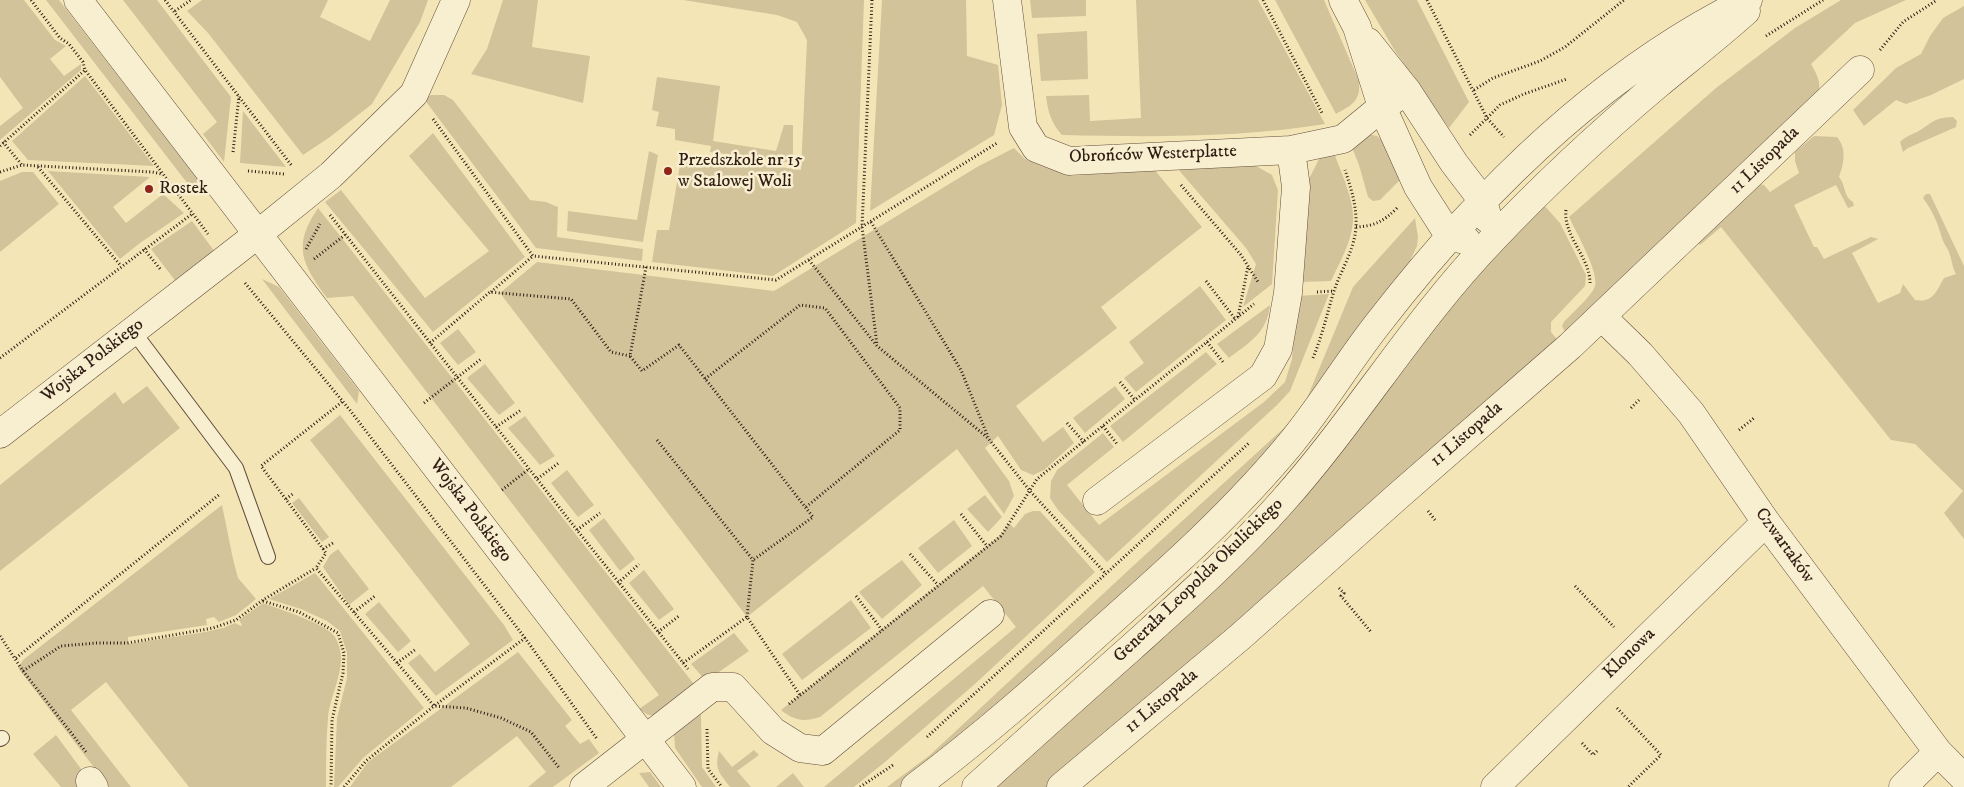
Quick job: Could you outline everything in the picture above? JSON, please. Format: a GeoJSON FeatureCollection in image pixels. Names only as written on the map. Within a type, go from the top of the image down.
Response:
{"type":"FeatureCollection","features":[{"type":"Feature","properties":{"kind":"street","name":"Wojska Polskiego"},"geometry":{"type":"LineString","coordinates":[[78,0],[682,787]]}},
{"type":"Feature","properties":{"kind":"street"},"geometry":{"type":"LineString","coordinates":[[258,234],[331,175],[414,94],[456,0]]}},
{"type":"Feature","properties":{"kind":"street","name":"Obrońców Westerplatte"},"geometry":{"type":"LineString","coordinates":[[1007,0],[1023,127],[1036,148],[1069,161],[1291,150],[1343,138],[1382,106],[1407,91]]}},
{"type":"Feature","properties":{"kind":"street"},"geometry":{"type":"LineString","coordinates":[[1342,0],[1357,27],[1407,91],[1450,156],[1483,201],[1490,242]]}},
{"type":"Feature","properties":{"kind":"street"},"geometry":{"type":"LineString","coordinates":[[1450,237],[1524,160],[1569,119],[1662,49],[1701,24],[1748,0]]}},
{"type":"Feature","properties":{"kind":"street"},"geometry":{"type":"LineString","coordinates":[[1490,242],[1571,161],[1657,85],[1718,37],[1758,0]]}},
{"type":"Feature","properties":{"kind":"street"},"geometry":{"type":"LineString","coordinates":[[1357,27],[1382,106],[1418,187],[1450,237]]}},
{"type":"Feature","properties":{"kind":"street","name":"11 Listopada"},"geometry":{"type":"LineString","coordinates":[[1061,787],[1240,637],[1602,317],[1860,70]]}},
{"type":"Feature","properties":{"kind":"street"},"geometry":{"type":"LineString","coordinates":[[1097,500],[1263,376],[1278,349],[1277,294],[1296,187],[1291,150]]}},
{"type":"Feature","properties":{"kind":"street","name":"Wojska Polskiego"},"geometry":{"type":"LineString","coordinates":[[0,434],[258,234]]}},
{"type":"Feature","properties":{"kind":"street"},"geometry":{"type":"LineString","coordinates":[[1450,237],[1490,242]]}},
{"type":"Feature","properties":{"kind":"street","name":"Generała Leopolda Okulickiego"},"geometry":{"type":"LineString","coordinates":[[915,787],[1001,720],[1171,568],[1232,508],[1291,442],[1380,320],[1450,237]]}},
{"type":"Feature","properties":{"kind":"street","name":"Generała Leopolda Okulickiego"},"geometry":{"type":"LineString","coordinates":[[976,787],[1192,592],[1282,503],[1321,456],[1416,328],[1490,242]]}},
{"type":"Feature","properties":{"kind":"street","name":"Czwartaków"},"geometry":{"type":"LineString","coordinates":[[1602,317],[1640,354],[1692,414],[1766,522],[1938,752],[1964,778]]}},
{"type":"Feature","properties":{"kind":"street","name":"Klonowa"},"geometry":{"type":"LineString","coordinates":[[1495,787],[1766,522]]}},
{"type":"Feature","properties":{"kind":"street"},"geometry":{"type":"LineString","coordinates":[[574,780],[616,763],[712,687],[732,687],[773,731],[800,748],[823,751],[990,614]]}},
{"type":"Feature","properties":{"kind":"street"},"geometry":{"type":"LineString","coordinates":[[1903,787],[1938,752]]}},
{"type":"Feature","properties":{"kind":"lane"},"geometry":{"type":"LineString","coordinates":[[133,331],[236,468],[268,557]]}},
{"type":"Feature","properties":{"kind":"path"},"geometry":{"type":"LineString","coordinates":[[31,0],[60,38],[69,44],[83,62],[85,70],[244,282],[349,409],[525,638],[616,763]]}},
{"type":"Feature","properties":{"kind":"path"},"geometry":{"type":"LineString","coordinates":[[165,0],[345,235],[706,692],[708,768],[722,787]]}},
{"type":"Feature","properties":{"kind":"path"},"geometry":{"type":"LineString","coordinates":[[175,12],[190,0]]}},
{"type":"Feature","properties":{"kind":"path"},"geometry":{"type":"LineString","coordinates":[[872,0],[862,227],[877,346]]}},
{"type":"Feature","properties":{"kind":"path"},"geometry":{"type":"LineString","coordinates":[[1263,0],[1310,87]]}},
{"type":"Feature","properties":{"kind":"path"},"geometry":{"type":"LineString","coordinates":[[1428,0],[1487,118]]}},
{"type":"Feature","properties":{"kind":"path"},"geometry":{"type":"LineString","coordinates":[[1474,90],[1493,78],[1540,61],[1565,47],[1624,0]]}},
{"type":"Feature","properties":{"kind":"path"},"geometry":{"type":"LineString","coordinates":[[1860,70],[1903,22],[1937,0]]}},
{"type":"Feature","properties":{"kind":"path"},"geometry":{"type":"LineString","coordinates":[[0,146],[85,70]]}},
{"type":"Feature","properties":{"kind":"path"},"geometry":{"type":"LineString","coordinates":[[1450,156],[1500,106],[1524,94],[1574,75]]}},
{"type":"Feature","properties":{"kind":"path"},"geometry":{"type":"LineString","coordinates":[[414,94],[533,256]]}},
{"type":"Feature","properties":{"kind":"path"},"geometry":{"type":"LineString","coordinates":[[232,160],[239,96]]}},
{"type":"Feature","properties":{"kind":"path"},"geometry":{"type":"LineString","coordinates":[[430,343],[533,256],[776,280],[1023,127]]}},
{"type":"Feature","properties":{"kind":"path"},"geometry":{"type":"LineString","coordinates":[[3,142],[22,165]]}},
{"type":"Feature","properties":{"kind":"path"},"geometry":{"type":"LineString","coordinates":[[1156,157],[1241,255],[1248,266],[1277,294]]}},
{"type":"Feature","properties":{"kind":"path"},"geometry":{"type":"LineString","coordinates":[[0,172],[22,165],[162,174]]}},
{"type":"Feature","properties":{"kind":"path"},"geometry":{"type":"LineString","coordinates":[[38,166],[121,266]]}},
{"type":"Feature","properties":{"kind":"path"},"geometry":{"type":"LineString","coordinates":[[241,170],[312,192]]}},
{"type":"Feature","properties":{"kind":"path"},"geometry":{"type":"LineString","coordinates":[[1356,227],[1368,226],[1384,220],[1418,187]]}},
{"type":"Feature","properties":{"kind":"path"},"geometry":{"type":"LineString","coordinates":[[291,277],[312,192]]}},
{"type":"Feature","properties":{"kind":"path"},"geometry":{"type":"LineString","coordinates":[[1567,205],[1565,216],[1567,224],[1590,276],[1588,290]]}},
{"type":"Feature","properties":{"kind":"path"},"geometry":{"type":"LineString","coordinates":[[0,358],[192,214]]}},
{"type":"Feature","properties":{"kind":"path"},"geometry":{"type":"LineString","coordinates":[[870,222],[961,370],[988,438]]}},
{"type":"Feature","properties":{"kind":"path"},"geometry":{"type":"LineString","coordinates":[[291,277],[345,235]]}},
{"type":"Feature","properties":{"kind":"path"},"geometry":{"type":"LineString","coordinates":[[809,260],[877,346],[988,438],[1030,491],[1106,574]]}},
{"type":"Feature","properties":{"kind":"path"},"geometry":{"type":"LineString","coordinates":[[1237,319],[1248,266]]}},
{"type":"Feature","properties":{"kind":"path"},"geometry":{"type":"LineString","coordinates":[[630,356],[646,267]]}},
{"type":"Feature","properties":{"kind":"path"},"geometry":{"type":"LineString","coordinates":[[1206,281],[1237,319]]}},
{"type":"Feature","properties":{"kind":"path"},"geometry":{"type":"LineString","coordinates":[[236,288],[244,282]]}},
{"type":"Feature","properties":{"kind":"path"},"geometry":{"type":"LineString","coordinates":[[766,723],[1001,536],[1038,479],[1237,319],[1277,294],[1334,291]]}},
{"type":"Feature","properties":{"kind":"path"},"geometry":{"type":"LineString","coordinates":[[490,292],[571,299],[611,352],[630,356],[642,371],[679,345],[813,516],[753,560]]}},
{"type":"Feature","properties":{"kind":"path"},"geometry":{"type":"LineString","coordinates":[[705,379],[800,305],[825,308],[900,408],[900,430],[806,507]]}},
{"type":"Feature","properties":{"kind":"path"},"geometry":{"type":"LineString","coordinates":[[1207,342],[1223,362]]}},
{"type":"Feature","properties":{"kind":"path"},"geometry":{"type":"LineString","coordinates":[[421,406],[481,358]]}},
{"type":"Feature","properties":{"kind":"path"},"geometry":{"type":"LineString","coordinates":[[1120,382],[1135,400]]}},
{"type":"Feature","properties":{"kind":"path"},"geometry":{"type":"LineString","coordinates":[[24,671],[61,646],[96,642],[127,642],[213,628],[236,620],[263,600],[316,568],[326,553],[261,466],[342,402]]}},
{"type":"Feature","properties":{"kind":"path"},"geometry":{"type":"LineString","coordinates":[[496,427],[521,410]]}},
{"type":"Feature","properties":{"kind":"path"},"geometry":{"type":"LineString","coordinates":[[1735,434],[1754,418]]}},
{"type":"Feature","properties":{"kind":"path"},"geometry":{"type":"LineString","coordinates":[[1067,423],[1084,442]]}},
{"type":"Feature","properties":{"kind":"path"},"geometry":{"type":"LineString","coordinates":[[1103,426],[1117,444]]}},
{"type":"Feature","properties":{"kind":"path"},"geometry":{"type":"LineString","coordinates":[[657,440],[753,560],[748,617],[800,695]]}},
{"type":"Feature","properties":{"kind":"path"},"geometry":{"type":"LineString","coordinates":[[537,479],[560,462]]}},
{"type":"Feature","properties":{"kind":"path"},"geometry":{"type":"LineString","coordinates":[[502,490],[529,468]]}},
{"type":"Feature","properties":{"kind":"path"},"geometry":{"type":"LineString","coordinates":[[16,658],[226,489]]}},
{"type":"Feature","properties":{"kind":"path"},"geometry":{"type":"LineString","coordinates":[[286,499],[294,493]]}},
{"type":"Feature","properties":{"kind":"path"},"geometry":{"type":"LineString","coordinates":[[577,530],[600,513]]}},
{"type":"Feature","properties":{"kind":"path"},"geometry":{"type":"LineString","coordinates":[[961,514],[987,546]]}},
{"type":"Feature","properties":{"kind":"path"},"geometry":{"type":"LineString","coordinates":[[323,549],[333,543]]}},
{"type":"Feature","properties":{"kind":"path"},"geometry":{"type":"LineString","coordinates":[[910,554],[938,585]]}},
{"type":"Feature","properties":{"kind":"path"},"geometry":{"type":"LineString","coordinates":[[618,583],[639,564]]}},
{"type":"Feature","properties":{"kind":"path"},"geometry":{"type":"LineString","coordinates":[[316,568],[434,706],[466,708],[501,718],[531,732],[574,780]]}},
{"type":"Feature","properties":{"kind":"path"},"geometry":{"type":"LineString","coordinates":[[1574,586],[1616,629]]}},
{"type":"Feature","properties":{"kind":"path"},"geometry":{"type":"LineString","coordinates":[[1338,587],[1344,593],[1341,596],[1370,632]]}},
{"type":"Feature","properties":{"kind":"path"},"geometry":{"type":"LineString","coordinates":[[354,612],[375,596]]}},
{"type":"Feature","properties":{"kind":"path"},"geometry":{"type":"LineString","coordinates":[[856,596],[882,630]]}},
{"type":"Feature","properties":{"kind":"path"},"geometry":{"type":"LineString","coordinates":[[263,600],[300,612],[338,633],[344,653],[343,674],[332,720],[331,787]]}},
{"type":"Feature","properties":{"kind":"path"},"geometry":{"type":"LineString","coordinates":[[658,632],[679,616]]}},
{"type":"Feature","properties":{"kind":"path"},"geometry":{"type":"LineString","coordinates":[[683,663],[748,617]]}},
{"type":"Feature","properties":{"kind":"path"},"geometry":{"type":"LineString","coordinates":[[0,636],[91,776]]}},
{"type":"Feature","properties":{"kind":"path"},"geometry":{"type":"LineString","coordinates":[[344,787],[366,761],[434,706],[525,638]]}},
{"type":"Feature","properties":{"kind":"path"},"geometry":{"type":"LineString","coordinates":[[397,663],[416,649]]}},
{"type":"Feature","properties":{"kind":"path"},"geometry":{"type":"LineString","coordinates":[[1617,708],[1660,755],[1628,787]]}},
{"type":"Feature","properties":{"kind":"shaded area"},"geometry":{"type":"Polygon","coordinates":[[[0,0],[24,0],[55,40],[66,46],[50,59],[64,76],[81,64],[81,70],[0,140],[0,126],[23,108],[0,77],[0,0]]]}},
{"type":"Feature","properties":{"kind":"shaded area"},"geometry":{"type":"Polygon","coordinates":[[[46,0],[59,0],[200,182],[191,188],[46,0]]]}},
{"type":"Feature","properties":{"kind":"shaded area"},"geometry":{"type":"Polygon","coordinates":[[[123,0],[157,0],[231,97],[224,162],[203,134],[217,122],[123,0]]]}},
{"type":"Feature","properties":{"kind":"shaded area"},"geometry":{"type":"Polygon","coordinates":[[[202,0],[328,0],[320,17],[370,41],[390,0],[428,0],[420,22],[372,104],[330,137],[303,155],[208,33],[187,11],[202,0]]]}},
{"type":"Feature","properties":{"kind":"shaded area"},"geometry":{"type":"Polygon","coordinates":[[[503,0],[538,0],[532,47],[590,56],[583,103],[471,74],[487,49],[503,0]]]}},
{"type":"Feature","properties":{"kind":"shaded area"},"geometry":{"type":"Polygon","coordinates":[[[683,0],[864,0],[856,223],[773,276],[652,262],[657,230],[669,230],[682,153],[801,170],[807,40],[797,22],[777,15],[683,0]]]}},
{"type":"Feature","properties":{"kind":"shaded area"},"geometry":{"type":"Polygon","coordinates":[[[882,0],[966,0],[967,56],[998,65],[1002,105],[994,135],[870,211],[882,0]]]}},
{"type":"Feature","properties":{"kind":"shaded area"},"geometry":{"type":"Polygon","coordinates":[[[1030,0],[1086,0],[1086,16],[1032,18],[1030,0]]]}},
{"type":"Feature","properties":{"kind":"shaded area"},"geometry":{"type":"Polygon","coordinates":[[[1136,0],[1258,0],[1325,124],[1293,129],[1194,136],[1062,135],[1051,117],[1046,96],[1089,95],[1090,121],[1141,118],[1136,0]]]}},
{"type":"Feature","properties":{"kind":"shaded area"},"geometry":{"type":"Polygon","coordinates":[[[1275,0],[1324,0],[1359,81],[1357,98],[1347,108],[1336,114],[1275,0]]]}},
{"type":"Feature","properties":{"kind":"shaded area"},"geometry":{"type":"Polygon","coordinates":[[[1365,0],[1417,0],[1469,102],[1449,128],[1395,51],[1365,0]]]}},
{"type":"Feature","properties":{"kind":"shaded area"},"geometry":{"type":"Polygon","coordinates":[[[1841,0],[1906,0],[1855,23],[1811,64],[1819,82],[1819,91],[1815,101],[1739,165],[1567,336],[1562,326],[1564,322],[1590,295],[1595,286],[1594,271],[1569,217],[1716,88],[1795,28],[1841,0]]]}},
{"type":"Feature","properties":{"kind":"shaded area"},"geometry":{"type":"Polygon","coordinates":[[[1964,6],[1964,79],[1931,95],[1906,104],[1896,100],[1864,126],[1853,110],[1896,68],[1921,54],[1930,36],[1943,18],[1964,6]]]}},
{"type":"Feature","properties":{"kind":"shaded area"},"geometry":{"type":"Polygon","coordinates":[[[1087,31],[1088,79],[1041,81],[1037,34],[1087,31]]]}},
{"type":"Feature","properties":{"kind":"shaded area"},"geometry":{"type":"Polygon","coordinates":[[[85,76],[154,166],[28,160],[12,141],[85,76]]]}},
{"type":"Feature","properties":{"kind":"shaded area"},"geometry":{"type":"Polygon","coordinates":[[[657,77],[720,86],[713,141],[776,151],[784,125],[793,125],[793,163],[710,152],[711,146],[675,140],[675,129],[656,126],[659,112],[652,110],[657,77]]]}},
{"type":"Feature","properties":{"kind":"shaded area"},"geometry":{"type":"Polygon","coordinates":[[[431,95],[444,95],[453,100],[530,200],[546,202],[558,207],[557,237],[643,249],[642,261],[536,248],[424,99],[431,95]]]}},
{"type":"Feature","properties":{"kind":"shaded area"},"geometry":{"type":"Polygon","coordinates":[[[243,111],[286,167],[240,163],[243,111]]]}},
{"type":"Feature","properties":{"kind":"shaded area"},"geometry":{"type":"Polygon","coordinates":[[[1953,117],[1957,121],[1956,127],[1903,152],[1900,142],[1904,139],[1937,120],[1953,117]]]}},
{"type":"Feature","properties":{"kind":"shaded area"},"geometry":{"type":"Polygon","coordinates":[[[433,133],[525,257],[433,332],[325,202],[341,190],[425,298],[489,251],[409,156],[433,133]]]}},
{"type":"Feature","properties":{"kind":"shaded area"},"geometry":{"type":"Polygon","coordinates":[[[1365,133],[1377,136],[1387,145],[1402,178],[1380,200],[1373,201],[1368,197],[1359,165],[1349,140],[1365,133]]]}},
{"type":"Feature","properties":{"kind":"shaded area"},"geometry":{"type":"Polygon","coordinates":[[[1814,136],[1837,137],[1840,142],[1844,156],[1839,177],[1846,194],[1854,206],[1848,208],[1836,185],[1794,205],[1814,247],[1817,247],[1824,259],[1871,237],[1878,239],[1852,253],[1878,303],[1900,293],[1903,284],[1915,300],[1930,298],[1944,278],[1956,274],[1932,212],[1923,198],[1926,194],[1930,194],[1964,266],[1964,539],[1944,513],[1963,491],[1915,444],[1891,440],[1721,227],[1700,245],[1697,241],[1758,184],[1764,185],[1770,192],[1799,173],[1795,161],[1795,152],[1814,136]]]}},
{"type":"Feature","properties":{"kind":"shaded area"},"geometry":{"type":"Polygon","coordinates":[[[1014,148],[1025,159],[1072,176],[1153,168],[1202,227],[1101,307],[1117,328],[1016,406],[1043,442],[1063,427],[1074,443],[1044,470],[1033,475],[1021,470],[998,436],[985,448],[1009,481],[1014,496],[1004,514],[957,449],[747,617],[500,293],[537,262],[774,291],[977,167],[1014,148]]]}},
{"type":"Feature","properties":{"kind":"shaded area"},"geometry":{"type":"Polygon","coordinates":[[[1333,150],[1352,205],[1352,230],[1345,252],[1331,281],[1301,282],[1308,181],[1319,159],[1333,150]]]}},
{"type":"Feature","properties":{"kind":"shaded area"},"geometry":{"type":"Polygon","coordinates":[[[649,151],[658,155],[643,242],[567,231],[568,211],[637,220],[649,151]]]}},
{"type":"Feature","properties":{"kind":"shaded area"},"geometry":{"type":"Polygon","coordinates":[[[1256,166],[1272,175],[1278,190],[1272,284],[1243,307],[1256,264],[1246,248],[1177,168],[1256,166]]]}},
{"type":"Feature","properties":{"kind":"shaded area"},"geometry":{"type":"Polygon","coordinates":[[[48,171],[150,177],[113,207],[126,223],[163,194],[184,213],[120,259],[48,171]]]}},
{"type":"Feature","properties":{"kind":"shaded area"},"geometry":{"type":"Polygon","coordinates":[[[22,172],[33,172],[59,204],[0,252],[0,181],[22,172]]]}},
{"type":"Feature","properties":{"kind":"shaded area"},"geometry":{"type":"Polygon","coordinates":[[[1542,203],[1560,223],[1586,275],[1585,286],[1551,322],[1551,332],[1560,343],[1395,489],[1047,787],[991,787],[1049,735],[1542,203]]]}},
{"type":"Feature","properties":{"kind":"shaded area"},"geometry":{"type":"Polygon","coordinates":[[[318,208],[697,688],[662,715],[648,715],[639,709],[659,695],[353,296],[327,298],[318,286],[306,265],[303,255],[303,244],[310,221],[318,208]]]}},
{"type":"Feature","properties":{"kind":"shaded area"},"geometry":{"type":"Polygon","coordinates":[[[1415,218],[1418,237],[1417,246],[1404,274],[1299,415],[1189,539],[930,763],[899,787],[887,787],[930,755],[1285,427],[1305,403],[1353,287],[1415,218]]]}},
{"type":"Feature","properties":{"kind":"shaded area"},"geometry":{"type":"Polygon","coordinates":[[[192,221],[218,256],[180,287],[151,249],[192,221]]]}},
{"type":"Feature","properties":{"kind":"shaded area"},"geometry":{"type":"Polygon","coordinates":[[[262,279],[279,287],[359,391],[357,404],[262,279]]]}},
{"type":"Feature","properties":{"kind":"shaded area"},"geometry":{"type":"Polygon","coordinates":[[[1200,286],[1226,320],[1136,392],[1124,378],[1144,363],[1129,342],[1200,286]]]}},
{"type":"Feature","properties":{"kind":"shaded area"},"geometry":{"type":"Polygon","coordinates":[[[1329,294],[1290,391],[1107,562],[1058,510],[1050,498],[1051,481],[1057,470],[1103,433],[1114,447],[1067,485],[1099,525],[1264,402],[1285,382],[1292,359],[1298,296],[1329,294]]]}},
{"type":"Feature","properties":{"kind":"shaded area"},"geometry":{"type":"Polygon","coordinates":[[[1270,305],[1268,315],[1261,330],[1250,342],[1229,358],[1217,344],[1270,305]]]}},
{"type":"Feature","properties":{"kind":"shaded area"},"geometry":{"type":"Polygon","coordinates":[[[458,329],[476,352],[458,365],[440,343],[458,329]]]}},
{"type":"Feature","properties":{"kind":"shaded area"},"geometry":{"type":"Polygon","coordinates":[[[1206,352],[1217,364],[1123,442],[1110,426],[1206,352]]]}},
{"type":"Feature","properties":{"kind":"shaded area"},"geometry":{"type":"Polygon","coordinates":[[[485,364],[515,403],[499,415],[467,378],[485,364]]]}},
{"type":"Feature","properties":{"kind":"shaded area"},"geometry":{"type":"Polygon","coordinates":[[[147,386],[180,428],[0,571],[0,485],[115,392],[123,404],[147,386]]]}},
{"type":"Feature","properties":{"kind":"shaded area"},"geometry":{"type":"Polygon","coordinates":[[[1115,386],[1125,399],[1085,433],[1073,418],[1115,386]]]}},
{"type":"Feature","properties":{"kind":"shaded area"},"geometry":{"type":"Polygon","coordinates":[[[340,415],[504,625],[513,640],[436,696],[408,663],[420,654],[435,672],[470,644],[310,440],[340,415]]]}},
{"type":"Feature","properties":{"kind":"shaded area"},"geometry":{"type":"Polygon","coordinates":[[[525,416],[555,456],[540,465],[508,428],[525,416]]]}},
{"type":"Feature","properties":{"kind":"shaded area"},"geometry":{"type":"Polygon","coordinates":[[[567,470],[594,505],[578,517],[551,483],[567,470]]]}},
{"type":"Feature","properties":{"kind":"shaded area"},"geometry":{"type":"Polygon","coordinates":[[[985,495],[1002,517],[988,532],[967,509],[985,495]]]}},
{"type":"Feature","properties":{"kind":"shaded area"},"geometry":{"type":"Polygon","coordinates":[[[299,498],[329,537],[322,542],[292,503],[299,498]]]}},
{"type":"Feature","properties":{"kind":"shaded area"},"geometry":{"type":"Polygon","coordinates":[[[222,505],[238,578],[256,599],[236,615],[219,622],[214,617],[206,619],[207,625],[128,637],[128,644],[205,632],[235,623],[241,626],[239,620],[263,603],[302,617],[330,632],[335,637],[341,657],[328,718],[326,787],[189,787],[106,682],[71,710],[131,787],[109,787],[18,668],[23,660],[222,505]]]}},
{"type":"Feature","properties":{"kind":"shaded area"},"geometry":{"type":"Polygon","coordinates":[[[1040,511],[1095,572],[976,683],[854,787],[824,787],[1016,627],[983,586],[820,717],[799,720],[781,710],[1002,534],[1009,523],[1014,528],[1025,514],[1040,511]]]}},
{"type":"Feature","properties":{"kind":"shaded area"},"geometry":{"type":"Polygon","coordinates":[[[604,518],[635,559],[620,571],[589,530],[604,518]]]}},
{"type":"Feature","properties":{"kind":"shaded area"},"geometry":{"type":"Polygon","coordinates":[[[954,520],[972,546],[938,573],[918,548],[954,520]]]}},
{"type":"Feature","properties":{"kind":"shaded area"},"geometry":{"type":"Polygon","coordinates":[[[338,549],[369,589],[349,605],[323,567],[330,555],[338,549]]]}},
{"type":"Feature","properties":{"kind":"shaded area"},"geometry":{"type":"Polygon","coordinates":[[[902,560],[922,585],[882,619],[859,592],[902,560]]]}},
{"type":"Feature","properties":{"kind":"shaded area"},"geometry":{"type":"Polygon","coordinates":[[[644,570],[674,609],[659,620],[629,583],[644,570]]]}},
{"type":"Feature","properties":{"kind":"shaded area"},"geometry":{"type":"Polygon","coordinates":[[[315,573],[424,708],[363,758],[338,787],[334,787],[337,718],[347,678],[347,653],[340,631],[327,621],[301,609],[269,599],[315,573]]]}},
{"type":"Feature","properties":{"kind":"shaded area"},"geometry":{"type":"Polygon","coordinates":[[[851,600],[871,628],[802,680],[782,654],[851,600]]]}},
{"type":"Feature","properties":{"kind":"shaded area"},"geometry":{"type":"Polygon","coordinates":[[[379,602],[411,641],[398,652],[365,614],[379,602]]]}},
{"type":"Feature","properties":{"kind":"shaded area"},"geometry":{"type":"Polygon","coordinates":[[[734,633],[749,651],[706,681],[691,664],[734,633]]]}},
{"type":"Feature","properties":{"kind":"shaded area"},"geometry":{"type":"Polygon","coordinates":[[[518,652],[572,720],[565,726],[580,744],[589,739],[599,753],[553,787],[528,787],[546,772],[517,736],[451,787],[350,787],[368,762],[518,652]]]}},
{"type":"Feature","properties":{"kind":"shaded area"},"geometry":{"type":"Polygon","coordinates":[[[701,714],[702,767],[716,787],[702,787],[675,748],[674,733],[701,714]]]}},
{"type":"Feature","properties":{"kind":"shaded area"},"geometry":{"type":"Polygon","coordinates":[[[56,735],[90,781],[85,787],[61,787],[33,754],[56,735]]]}},
{"type":"Feature","properties":{"kind":"shaded area"},"geometry":{"type":"Polygon","coordinates":[[[754,750],[759,755],[737,771],[751,787],[730,787],[718,767],[719,751],[732,767],[754,750]]]}},
{"type":"Feature","properties":{"kind":"shaded area"},"geometry":{"type":"Polygon","coordinates":[[[650,772],[661,787],[649,787],[639,773],[650,772]]]}},
{"type":"Feature","properties":{"kind":"shaded area"},"geometry":{"type":"Polygon","coordinates":[[[793,773],[804,787],[776,787],[793,773]]]}},
{"type":"Feature","properties":{"kind":"place","name":"Przedszkole nr 15 w Stalowej Woli"},"geometry":{"type":"Point","coordinates":[668,171]}},
{"type":"Feature","properties":{"kind":"place","name":"Rostek"},"geometry":{"type":"Point","coordinates":[149,189]}}]}
